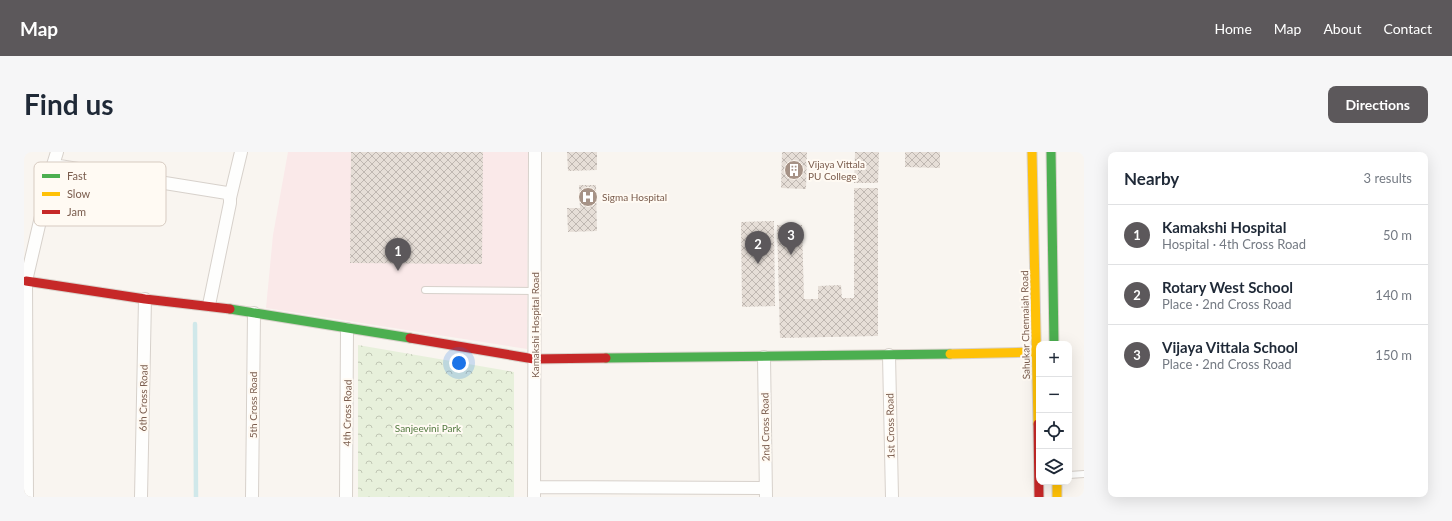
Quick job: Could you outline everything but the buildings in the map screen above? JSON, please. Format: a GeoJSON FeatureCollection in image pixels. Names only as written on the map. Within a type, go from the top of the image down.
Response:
{"type":"FeatureCollection","features":[{"type":"Feature","properties":{"kind":"street"},"geometry":{"type":"LineString","coordinates":[[53,162],[57,152]]}},
{"type":"Feature","properties":{"kind":"street"},"geometry":{"type":"LineString","coordinates":[[209,305],[230,198],[241,152]]}},
{"type":"Feature","properties":{"kind":"street","name":"Kamakshi Hospital Road"},"geometry":{"type":"LineString","coordinates":[[534,492],[535,152]]}},
{"type":"Feature","properties":{"kind":"street","name":"Sahukar Chennaiah Road"},"geometry":{"type":"LineString","coordinates":[[1032,152],[1036,352]]}},
{"type":"Feature","properties":{"kind":"street"},"geometry":{"type":"LineString","coordinates":[[1051,152],[1054,341]]}},
{"type":"Feature","properties":{"kind":"street"},"geometry":{"type":"LineString","coordinates":[[166,183],[227,193],[230,198]]}},
{"type":"Feature","properties":{"kind":"street"},"geometry":{"type":"LineString","coordinates":[[27,497],[26,282],[38,226]]}},
{"type":"Feature","properties":{"kind":"street"},"geometry":{"type":"LineString","coordinates":[[26,282],[145,299],[209,305],[534,359],[764,357],[1036,352]]}},
{"type":"Feature","properties":{"kind":"street","name":"6th Cross Road"},"geometry":{"type":"LineString","coordinates":[[141,497],[145,299]]}},
{"type":"Feature","properties":{"kind":"street","name":"5th Cross Road"},"geometry":{"type":"LineString","coordinates":[[252,497],[254,313]]}},
{"type":"Feature","properties":{"kind":"street","name":"4th Cross Road"},"geometry":{"type":"LineString","coordinates":[[346,497],[348,329]]}},
{"type":"Feature","properties":{"kind":"street","name":"1st Cross Road"},"geometry":{"type":"LineString","coordinates":[[889,355],[892,497]]}},
{"type":"Feature","properties":{"kind":"street","name":"2nd Cross Road"},"geometry":{"type":"LineString","coordinates":[[764,357],[766,493]]}},
{"type":"Feature","properties":{"kind":"street","name":"Sahukar Chennaiah Road"},"geometry":{"type":"LineString","coordinates":[[1037,377],[1039,497]]}},
{"type":"Feature","properties":{"kind":"street"},"geometry":{"type":"LineString","coordinates":[[1056,485],[1057,497]]}},
{"type":"Feature","properties":{"kind":"street"},"geometry":{"type":"LineString","coordinates":[[534,492],[766,493]]}},
{"type":"Feature","properties":{"kind":"lane"},"geometry":{"type":"LineString","coordinates":[[425,290],[535,291]]}},
{"type":"Feature","properties":{"kind":"lane"},"geometry":{"type":"LineString","coordinates":[[1072,475],[1084,474]]}},
{"type":"Feature","properties":{"kind":"shaded area"},"geometry":{"type":"Polygon","coordinates":[[[288,152],[528,152],[527,349],[266,308],[273,235],[288,152]]]}},
{"type":"Feature","properties":{"kind":"green space","name":"Sanjeevini Park"},"geometry":{"type":"Polygon","coordinates":[[[358,345],[514,372],[514,497],[358,497],[358,345]]]}},
{"type":"Feature","properties":{"kind":"waterway"},"geometry":{"type":"LineString","coordinates":[[195,324],[196,497]]}},
{"type":"Feature","properties":{"kind":"traffic: fast"},"geometry":{"type":"LineString","coordinates":[[1051,152],[1054,341]]}},
{"type":"Feature","properties":{"kind":"traffic: fast"},"geometry":{"type":"LineString","coordinates":[[230,309],[410,338]]}},
{"type":"Feature","properties":{"kind":"traffic: fast"},"geometry":{"type":"LineString","coordinates":[[606,358],[950,354]]}},
{"type":"Feature","properties":{"kind":"traffic: slow"},"geometry":{"type":"LineString","coordinates":[[1032,152],[1038,413]]}},
{"type":"Feature","properties":{"kind":"traffic: slow"},"geometry":{"type":"LineString","coordinates":[[950,354],[1036,352]]}},
{"type":"Feature","properties":{"kind":"traffic: slow"},"geometry":{"type":"LineString","coordinates":[[1057,485],[1057,497]]}},
{"type":"Feature","properties":{"kind":"traffic: jam"},"geometry":{"type":"LineString","coordinates":[[26,281],[145,299],[230,309]]}},
{"type":"Feature","properties":{"kind":"traffic: jam"},"geometry":{"type":"LineString","coordinates":[[410,338],[534,359],[606,358]]}},
{"type":"Feature","properties":{"kind":"traffic: jam"},"geometry":{"type":"LineString","coordinates":[[1038,449],[1039,497]]}},
{"type":"Feature","properties":{"kind":"place","name":"Vijaya Vittala PU College"},"geometry":{"type":"Point","coordinates":[794,170]}},
{"type":"Feature","properties":{"kind":"place","name":"Sigma Hospital"},"geometry":{"type":"Point","coordinates":[588,197]}},
{"type":"Feature","properties":{"kind":"place","name":"Vijaya Vittala School"},"geometry":{"type":"Point","coordinates":[791,255]}},
{"type":"Feature","properties":{"kind":"place","name":"Rotary West School"},"geometry":{"type":"Point","coordinates":[758,264]}},
{"type":"Feature","properties":{"kind":"place","name":"Kamakshi Hospital"},"geometry":{"type":"Point","coordinates":[398,271]}}]}
